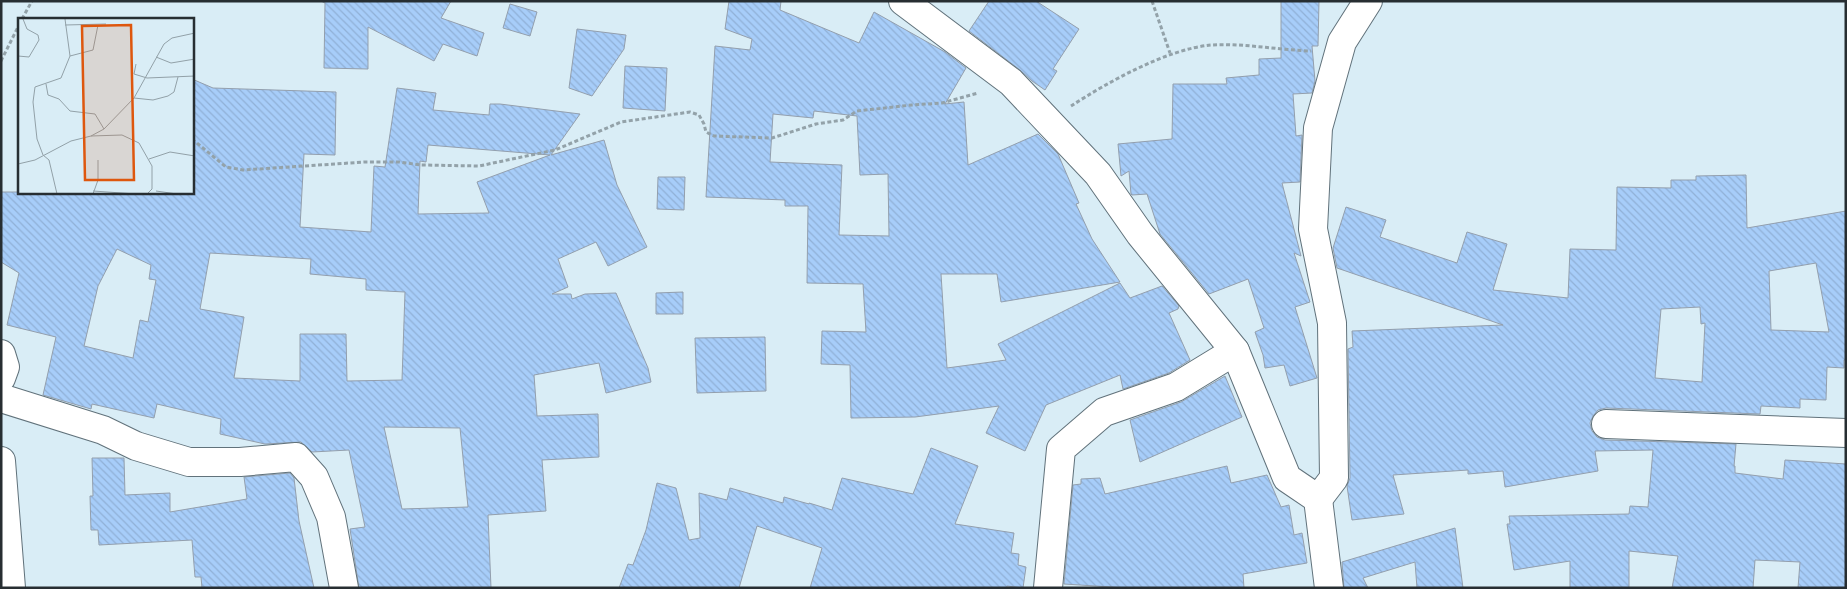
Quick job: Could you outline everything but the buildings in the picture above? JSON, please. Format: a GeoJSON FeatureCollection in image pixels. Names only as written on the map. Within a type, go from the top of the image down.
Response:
{"type":"FeatureCollection","features":[{"type":"Feature","properties":{"kind":"street"},"geometry":{"type":"LineString","coordinates":[[903,1],[1011,82],[1098,174],[1140,234],[1235,351],[1286,478],[1318,499]]}},
{"type":"Feature","properties":{"kind":"street"},"geometry":{"type":"LineString","coordinates":[[1329,588],[1318,499],[1334,478],[1332,323],[1313,229],[1317,137],[1342,42],[1368,1]]}},
{"type":"Feature","properties":{"kind":"street"},"geometry":{"type":"LineString","coordinates":[[1048,588],[1061,449],[1104,412],[1176,387],[1235,351]]}},
{"type":"Feature","properties":{"kind":"street"},"geometry":{"type":"LineString","coordinates":[[1,354],[5,367],[1,378]]}},
{"type":"Feature","properties":{"kind":"street"},"geometry":{"type":"LineString","coordinates":[[1,398],[103,430],[136,446],[189,462],[240,462],[296,457],[314,477],[332,517],[344,588]]}},
{"type":"Feature","properties":{"kind":"street"},"geometry":{"type":"LineString","coordinates":[[1606,424],[1846,433]]}},
{"type":"Feature","properties":{"kind":"street"},"geometry":{"type":"LineString","coordinates":[[1,461],[11,588]]}},
{"type":"Feature","properties":{"kind":"path"},"geometry":{"type":"LineString","coordinates":[[23,18],[32,1]]}},
{"type":"Feature","properties":{"kind":"path"},"geometry":{"type":"LineString","coordinates":[[1152,1],[1170,53]]}},
{"type":"Feature","properties":{"kind":"path"},"geometry":{"type":"LineString","coordinates":[[1,61],[18,28]]}},
{"type":"Feature","properties":{"kind":"path"},"geometry":{"type":"LineString","coordinates":[[1048,121],[1094,90],[1170,53],[1210,45],[1247,46],[1312,52],[1342,42]]}},
{"type":"Feature","properties":{"kind":"path"},"geometry":{"type":"LineString","coordinates":[[194,141],[226,167],[243,170],[365,162],[479,166],[555,150],[622,122],[653,117],[690,112],[699,115],[706,132],[714,136],[772,138],[816,124],[843,120],[857,111],[942,103],[964,98],[1011,82]]}}]}
